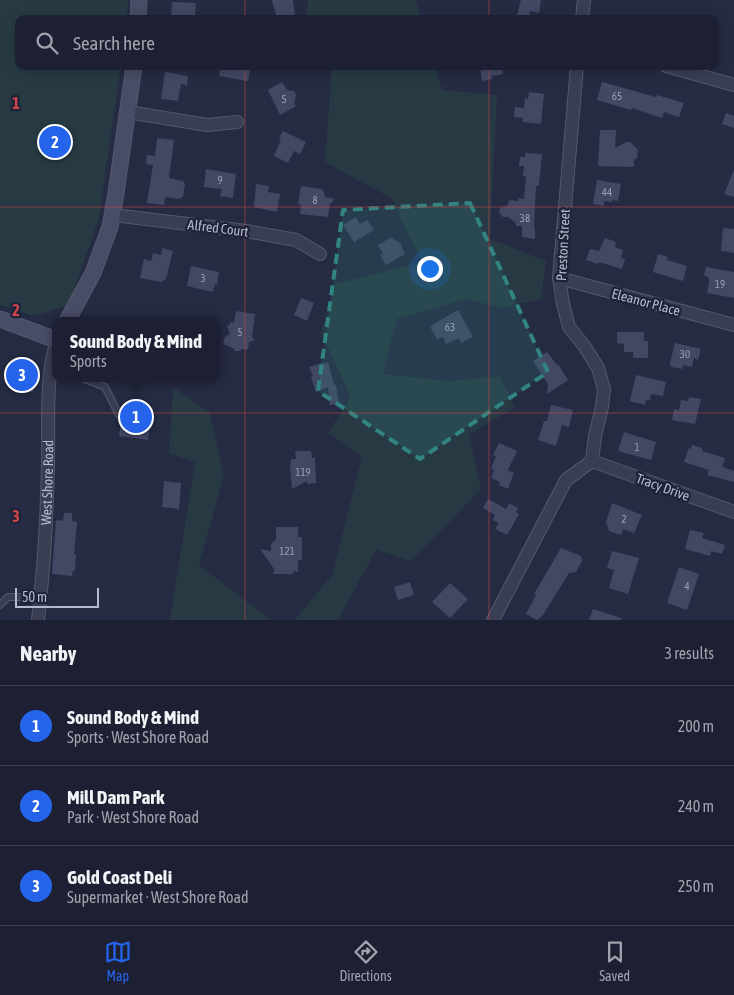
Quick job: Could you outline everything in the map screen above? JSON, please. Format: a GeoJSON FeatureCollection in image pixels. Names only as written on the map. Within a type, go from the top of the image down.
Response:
{"type":"FeatureCollection","features":[{"type":"Feature","properties":{"kind":"street"},"geometry":{"type":"LineString","coordinates":[[138,15],[139,0]]}},
{"type":"Feature","properties":{"kind":"street"},"geometry":{"type":"LineString","coordinates":[[582,15],[584,0]]}},
{"type":"Feature","properties":{"kind":"street"},"geometry":{"type":"LineString","coordinates":[[69,317],[96,265],[112,215],[133,70]]}},
{"type":"Feature","properties":{"kind":"street","name":"Preston Street"},"geometry":{"type":"LineString","coordinates":[[578,70],[559,278],[569,327],[585,347],[598,368],[604,389],[592,461]]}},
{"type":"Feature","properties":{"kind":"street"},"geometry":{"type":"LineString","coordinates":[[680,70],[734,85]]}},
{"type":"Feature","properties":{"kind":"street"},"geometry":{"type":"LineString","coordinates":[[128,112],[207,125],[237,122]]}},
{"type":"Feature","properties":{"kind":"street","name":"Alfred Court"},"geometry":{"type":"LineString","coordinates":[[112,215],[246,230],[296,240],[320,254]]}},
{"type":"Feature","properties":{"kind":"street","name":"Eleanor Place"},"geometry":{"type":"LineString","coordinates":[[559,278],[734,325]]}},
{"type":"Feature","properties":{"kind":"street"},"geometry":{"type":"LineString","coordinates":[[4,322],[52,339]]}},
{"type":"Feature","properties":{"kind":"street","name":"West Shore Road"},"geometry":{"type":"LineString","coordinates":[[38,620],[48,499],[53,382]]}},
{"type":"Feature","properties":{"kind":"street"},"geometry":{"type":"LineString","coordinates":[[493,620],[566,480],[592,461]]}},
{"type":"Feature","properties":{"kind":"street","name":"Tracy Drive"},"geometry":{"type":"LineString","coordinates":[[592,461],[734,512]]}},
{"type":"Feature","properties":{"kind":"lane"},"geometry":{"type":"LineString","coordinates":[[92,382],[104,387],[119,415]]}},
{"type":"Feature","properties":{"kind":"lane"},"geometry":{"type":"LineString","coordinates":[[0,605],[8,597],[41,597]]}},
{"type":"Feature","properties":{"kind":"highlighted area"},"geometry":{"type":"Polygon","coordinates":[[[470,203],[548,372],[420,459],[318,391],[343,210],[470,203]]]}},
{"type":"Feature","properties":{"kind":"shaded area"},"geometry":{"type":"Polygon","coordinates":[[[0,0],[128,0],[127,15],[15,15],[15,70],[120,70],[99,218],[69,305],[34,316],[0,305],[0,0]]]}},
{"type":"Feature","properties":{"kind":"shaded area"},"geometry":{"type":"Polygon","coordinates":[[[308,0],[416,0],[420,15],[306,15],[308,0]]]}},
{"type":"Feature","properties":{"kind":"shaded area"},"geometry":{"type":"Polygon","coordinates":[[[332,70],[436,70],[442,90],[497,95],[490,239],[546,261],[541,299],[500,308],[467,299],[397,319],[383,374],[449,381],[500,376],[515,407],[469,435],[481,489],[412,561],[376,550],[338,620],[295,620],[332,575],[362,457],[328,433],[351,397],[321,333],[336,284],[422,262],[391,198],[325,162],[332,70]]]}},
{"type":"Feature","properties":{"kind":"shaded area"},"geometry":{"type":"Polygon","coordinates":[[[173,387],[210,413],[224,476],[199,565],[271,620],[170,620],[195,462],[169,453],[173,387]]]}},
{"type":"Feature","properties":{"kind":"building"},"geometry":{"type":"Polygon","coordinates":[[[272,0],[293,0],[295,15],[276,15],[272,0]]]}},
{"type":"Feature","properties":{"kind":"building"},"geometry":{"type":"Polygon","coordinates":[[[521,0],[541,0],[539,13],[530,11],[530,15],[517,15],[521,0]]]}},
{"type":"Feature","properties":{"kind":"building"},"geometry":{"type":"Polygon","coordinates":[[[172,2],[196,3],[195,15],[171,15],[172,2]]]}},
{"type":"Feature","properties":{"kind":"building"},"geometry":{"type":"Polygon","coordinates":[[[220,70],[250,70],[248,81],[219,76],[220,70]]]}},
{"type":"Feature","properties":{"kind":"building"},"geometry":{"type":"Polygon","coordinates":[[[481,70],[502,70],[503,74],[492,76],[492,79],[482,81],[481,70]]]}},
{"type":"Feature","properties":{"kind":"building"},"geometry":{"type":"Polygon","coordinates":[[[165,72],[188,76],[187,85],[181,84],[178,101],[161,99],[165,72]]]}},
{"type":"Feature","properties":{"kind":"building"},"geometry":{"type":"Polygon","coordinates":[[[282,82],[287,90],[294,91],[296,95],[294,103],[296,106],[280,115],[268,90],[282,82]]]}},
{"type":"Feature","properties":{"kind":"building"},"geometry":{"type":"Polygon","coordinates":[[[602,82],[684,103],[679,117],[664,112],[662,118],[632,108],[631,110],[597,100],[602,82]]]}},
{"type":"Feature","properties":{"kind":"building"},"geometry":{"type":"Polygon","coordinates":[[[529,92],[544,94],[541,124],[523,122],[523,118],[514,117],[515,107],[524,108],[525,98],[528,99],[529,92]]]}},
{"type":"Feature","properties":{"kind":"building"},"geometry":{"type":"Polygon","coordinates":[[[726,113],[734,116],[734,128],[722,124],[726,113]]]}},
{"type":"Feature","properties":{"kind":"building"},"geometry":{"type":"Polygon","coordinates":[[[600,130],[616,130],[615,148],[630,142],[638,150],[637,158],[634,160],[634,167],[598,166],[600,130]]]}},
{"type":"Feature","properties":{"kind":"building"},"geometry":{"type":"Polygon","coordinates":[[[283,131],[306,142],[300,154],[294,151],[288,163],[274,156],[283,131]]]}},
{"type":"Feature","properties":{"kind":"building"},"geometry":{"type":"Polygon","coordinates":[[[157,138],[174,140],[169,178],[183,181],[185,184],[183,197],[179,199],[165,197],[164,205],[147,203],[153,165],[146,164],[147,155],[155,156],[157,138]]]}},
{"type":"Feature","properties":{"kind":"building"},"geometry":{"type":"Polygon","coordinates":[[[525,153],[542,154],[539,186],[536,186],[535,239],[522,237],[522,226],[516,226],[516,223],[508,217],[503,217],[499,212],[500,208],[508,205],[509,200],[518,201],[518,198],[524,199],[526,176],[523,176],[524,166],[519,166],[520,157],[525,157],[525,153]]]}},
{"type":"Feature","properties":{"kind":"building"},"geometry":{"type":"Polygon","coordinates":[[[206,169],[236,174],[233,198],[220,196],[222,189],[204,187],[206,169]]]}},
{"type":"Feature","properties":{"kind":"building"},"geometry":{"type":"Polygon","coordinates":[[[734,170],[734,197],[724,194],[734,170]]]}},
{"type":"Feature","properties":{"kind":"building"},"geometry":{"type":"Polygon","coordinates":[[[597,180],[621,184],[618,201],[604,201],[604,206],[593,204],[597,180]]]}},
{"type":"Feature","properties":{"kind":"building"},"geometry":{"type":"Polygon","coordinates":[[[256,184],[269,186],[268,192],[280,194],[277,212],[254,207],[256,184]]]}},
{"type":"Feature","properties":{"kind":"building"},"geometry":{"type":"Polygon","coordinates":[[[301,186],[321,189],[324,191],[325,197],[335,199],[330,204],[328,217],[300,214],[301,205],[298,204],[301,186]]]}},
{"type":"Feature","properties":{"kind":"building"},"geometry":{"type":"Polygon","coordinates":[[[356,217],[360,224],[367,220],[374,230],[354,242],[343,225],[356,217]]]}},
{"type":"Feature","properties":{"kind":"building"},"geometry":{"type":"Polygon","coordinates":[[[723,228],[734,229],[734,253],[721,251],[723,228]]]}},
{"type":"Feature","properties":{"kind":"building"},"geometry":{"type":"Polygon","coordinates":[[[390,238],[400,243],[405,254],[386,265],[380,255],[383,254],[378,245],[390,238]]]}},
{"type":"Feature","properties":{"kind":"building"},"geometry":{"type":"Polygon","coordinates":[[[605,238],[616,242],[615,247],[623,250],[621,258],[625,259],[622,269],[586,260],[590,249],[599,251],[605,238]]]}},
{"type":"Feature","properties":{"kind":"building"},"geometry":{"type":"Polygon","coordinates":[[[162,248],[173,251],[166,279],[161,282],[140,278],[144,259],[151,261],[153,253],[161,255],[162,248]]]}},
{"type":"Feature","properties":{"kind":"building"},"geometry":{"type":"Polygon","coordinates":[[[658,254],[668,257],[667,260],[687,266],[683,281],[653,272],[658,254]]]}},
{"type":"Feature","properties":{"kind":"building"},"geometry":{"type":"Polygon","coordinates":[[[191,266],[219,272],[217,285],[215,284],[213,292],[187,286],[191,266]]]}},
{"type":"Feature","properties":{"kind":"building"},"geometry":{"type":"Polygon","coordinates":[[[706,267],[734,272],[734,298],[707,293],[709,278],[704,275],[706,267]]]}},
{"type":"Feature","properties":{"kind":"building"},"geometry":{"type":"Polygon","coordinates":[[[301,298],[314,303],[307,321],[294,315],[301,298]]]}},
{"type":"Feature","properties":{"kind":"building"},"geometry":{"type":"Polygon","coordinates":[[[458,310],[473,337],[461,343],[459,338],[446,344],[443,337],[437,339],[430,327],[458,310]]]}},
{"type":"Feature","properties":{"kind":"building"},"geometry":{"type":"Polygon","coordinates":[[[236,311],[255,314],[252,337],[255,340],[249,342],[248,350],[235,351],[223,342],[225,337],[230,334],[227,326],[230,325],[230,322],[234,323],[236,311]]]}},
{"type":"Feature","properties":{"kind":"building"},"geometry":{"type":"Polygon","coordinates":[[[617,332],[644,332],[644,341],[648,341],[648,358],[633,358],[633,352],[624,352],[624,344],[617,343],[617,332]]]}},
{"type":"Feature","properties":{"kind":"building"},"geometry":{"type":"Polygon","coordinates":[[[675,343],[701,349],[698,360],[694,358],[692,367],[683,365],[682,369],[671,367],[670,363],[675,343]]]}},
{"type":"Feature","properties":{"kind":"building"},"geometry":{"type":"Polygon","coordinates":[[[547,352],[558,364],[568,380],[547,394],[548,384],[533,361],[547,352]]]}},
{"type":"Feature","properties":{"kind":"building"},"geometry":{"type":"Polygon","coordinates":[[[324,362],[324,364],[328,362],[334,385],[336,385],[339,404],[330,405],[328,387],[316,392],[309,367],[324,362]]]}},
{"type":"Feature","properties":{"kind":"building"},"geometry":{"type":"Polygon","coordinates":[[[16,369],[35,371],[33,392],[14,391],[16,369]]]}},
{"type":"Feature","properties":{"kind":"building"},"geometry":{"type":"Polygon","coordinates":[[[636,375],[666,382],[663,396],[651,394],[650,400],[646,400],[645,405],[630,401],[636,375]]]}},
{"type":"Feature","properties":{"kind":"building"},"geometry":{"type":"Polygon","coordinates":[[[689,397],[701,399],[695,424],[672,420],[674,409],[679,410],[681,400],[688,401],[689,397]]]}},
{"type":"Feature","properties":{"kind":"building"},"geometry":{"type":"Polygon","coordinates":[[[551,405],[573,410],[569,427],[562,425],[556,446],[538,440],[544,421],[547,421],[551,405]]]}},
{"type":"Feature","properties":{"kind":"building"},"geometry":{"type":"Polygon","coordinates":[[[127,410],[144,413],[144,416],[147,417],[147,421],[150,422],[148,440],[119,436],[121,423],[125,424],[127,410]]]}},
{"type":"Feature","properties":{"kind":"building"},"geometry":{"type":"Polygon","coordinates":[[[624,432],[656,442],[651,460],[618,451],[624,432]]]}},
{"type":"Feature","properties":{"kind":"building"},"geometry":{"type":"Polygon","coordinates":[[[499,443],[517,451],[508,470],[514,473],[508,489],[499,485],[500,482],[491,478],[494,470],[491,468],[496,456],[493,455],[499,443]]]}},
{"type":"Feature","properties":{"kind":"building"},"geometry":{"type":"Polygon","coordinates":[[[692,445],[702,448],[702,451],[725,458],[722,467],[734,471],[734,482],[707,475],[709,470],[684,462],[692,445]]]}},
{"type":"Feature","properties":{"kind":"building"},"geometry":{"type":"Polygon","coordinates":[[[295,451],[311,451],[312,458],[315,458],[316,483],[307,484],[307,481],[292,489],[290,467],[291,459],[296,459],[295,451]]]}},
{"type":"Feature","properties":{"kind":"building"},"geometry":{"type":"Polygon","coordinates":[[[164,481],[181,483],[179,509],[162,507],[164,481]]]}},
{"type":"Feature","properties":{"kind":"building"},"geometry":{"type":"Polygon","coordinates":[[[488,499],[506,509],[509,503],[518,508],[516,512],[519,514],[507,535],[495,529],[499,523],[493,520],[495,515],[483,508],[488,499]]]}},
{"type":"Feature","properties":{"kind":"building"},"geometry":{"type":"Polygon","coordinates":[[[612,503],[642,515],[634,533],[623,529],[621,535],[609,531],[606,522],[612,503]]]}},
{"type":"Feature","properties":{"kind":"building"},"geometry":{"type":"Polygon","coordinates":[[[64,513],[72,513],[72,521],[77,522],[74,554],[76,554],[75,571],[73,570],[72,576],[52,574],[56,520],[63,521],[64,513]]]}},
{"type":"Feature","properties":{"kind":"building"},"geometry":{"type":"Polygon","coordinates":[[[276,527],[298,527],[298,537],[302,537],[302,560],[298,560],[298,572],[293,571],[293,574],[273,574],[274,569],[260,549],[271,551],[271,544],[276,539],[276,527]]]}},
{"type":"Feature","properties":{"kind":"building"},"geometry":{"type":"Polygon","coordinates":[[[690,530],[704,533],[702,538],[725,545],[722,554],[711,551],[710,556],[685,549],[690,530]]]}},
{"type":"Feature","properties":{"kind":"building"},"geometry":{"type":"Polygon","coordinates":[[[561,548],[581,556],[582,561],[576,572],[569,573],[543,615],[537,620],[526,614],[536,595],[534,594],[561,548]]]}},
{"type":"Feature","properties":{"kind":"building"},"geometry":{"type":"Polygon","coordinates":[[[612,551],[639,558],[628,594],[609,588],[614,570],[607,568],[612,551]]]}},
{"type":"Feature","properties":{"kind":"building"},"geometry":{"type":"Polygon","coordinates":[[[679,567],[699,574],[687,610],[667,603],[679,567]]]}},
{"type":"Feature","properties":{"kind":"building"},"geometry":{"type":"Polygon","coordinates":[[[410,582],[414,595],[398,600],[394,587],[410,582]]]}},
{"type":"Feature","properties":{"kind":"building"},"geometry":{"type":"Polygon","coordinates":[[[450,583],[468,599],[450,618],[432,602],[450,583]]]}},
{"type":"Feature","properties":{"kind":"building"},"geometry":{"type":"Polygon","coordinates":[[[593,609],[621,618],[621,620],[589,620],[593,609]]]}},
{"type":"Feature","properties":{"kind":"place","name":"Mill Dam Park"},"geometry":{"type":"Point","coordinates":[55,142]}},
{"type":"Feature","properties":{"kind":"place","name":"Gold Coast Deli"},"geometry":{"type":"Point","coordinates":[22,375]}},
{"type":"Feature","properties":{"kind":"place","name":"Sound Body & Mind"},"geometry":{"type":"Point","coordinates":[136,417]}}]}
